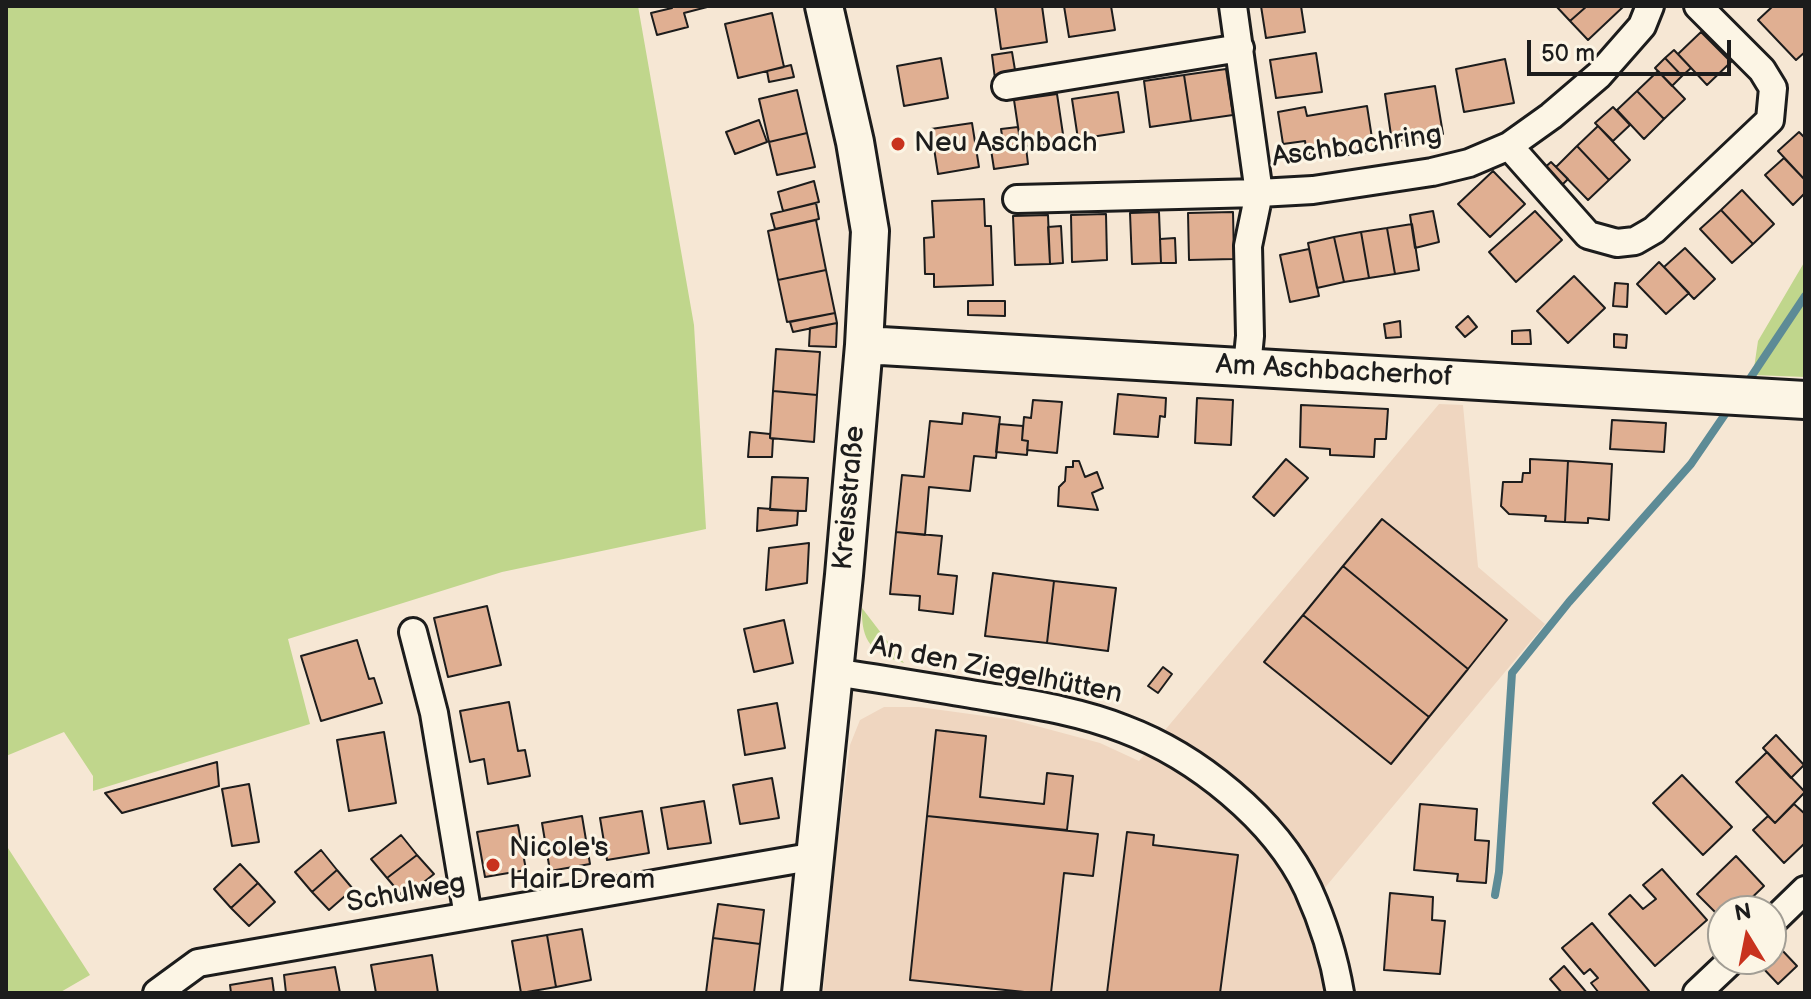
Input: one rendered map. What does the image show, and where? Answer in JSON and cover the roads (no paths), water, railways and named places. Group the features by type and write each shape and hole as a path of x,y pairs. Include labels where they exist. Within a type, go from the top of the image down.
{"street":[{"name":"Kreisstraße","path":"801,993 844,575 864,345 870,231 855,142 824,6"},
{"name":"Aschbachring","path":"1233,6 1259,193 1248,246 1250,336 1247,367"},
{"name":"Aschbachring","path":"1017,199 1313,190 1432,172 1469,163 1509,146 1551,116 1599,75 1642,26 1650,6"},
{"path":"1509,146 1588,235 1617,243 1635,241 1654,230 1770,120 1773,88 1762,70 1698,6"},
{"path":"1006,86 1240,48"},
{"name":"Am Aschbacherhof","path":"864,345 1805,400"},
{"path":"413,632 434,713 468,916"},
{"name":"An den Ziegelhütten","path":"833,672 1076,714 1124,729 1177,755 1212,777 1267,829 1286,852 1307,888 1328,939 1340,993"},
{"name":"Schulweg","path":"157,993 198,963 816,856"},
{"path":"1787,907 1805,890"},
{"path":"1697,993 1716,975"}],"waterway":[{"path":"1745,386 1805,296"},
{"path":"1495,895 1512,673 1569,602 1691,464 1730,407"}],"place":[{"name":"Neu Aschbach","path":"898,144"},
{"name":"Nicole's Hair Dream","path":"493,865"}]}
